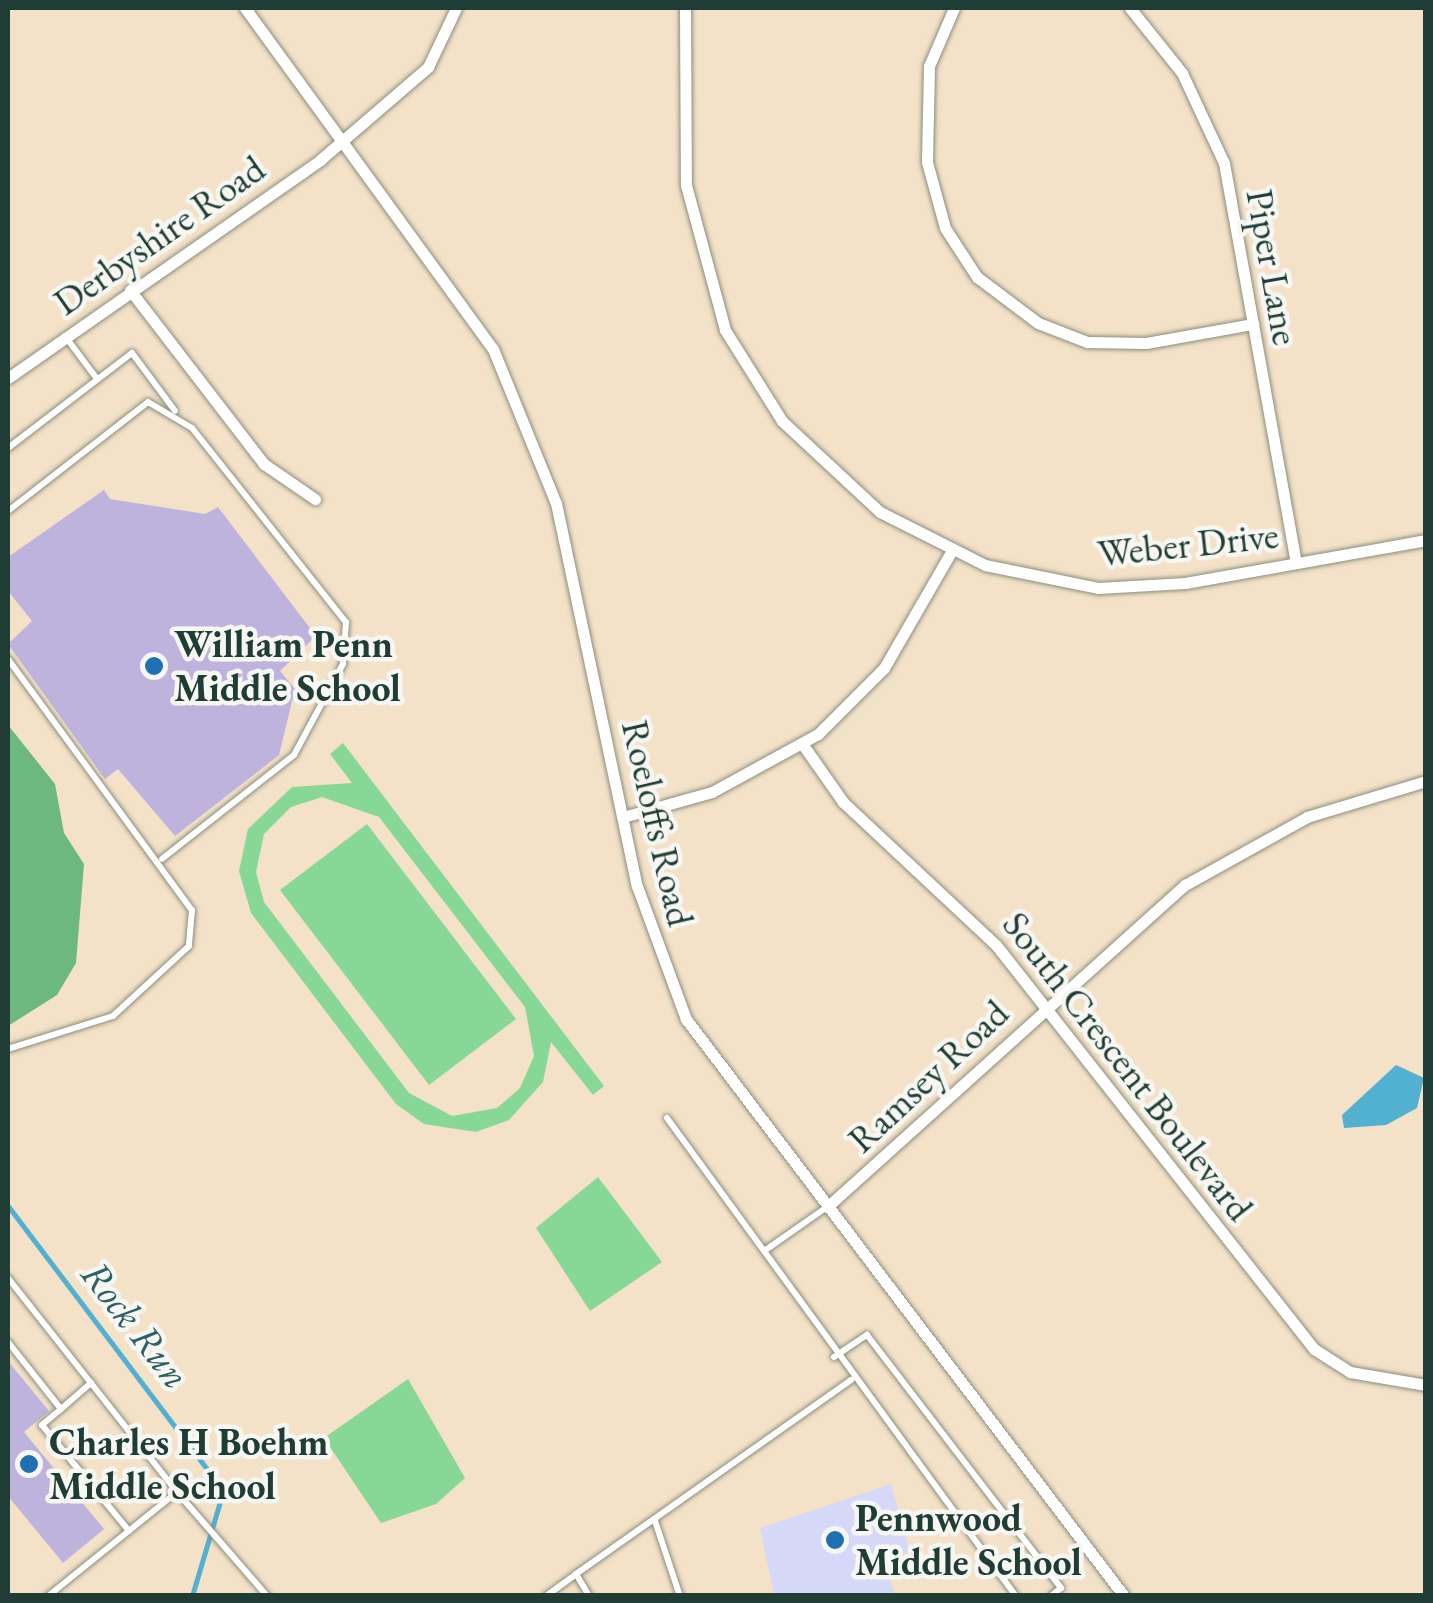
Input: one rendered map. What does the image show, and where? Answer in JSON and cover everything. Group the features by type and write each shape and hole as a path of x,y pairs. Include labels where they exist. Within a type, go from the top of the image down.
{"street":[{"name":"Roeloffs Road","path":"245,8 478,322 539,456 568,546 645,918 686,1018 1124,1596"},
{"path":"340,137 428,67 456,8"},
{"name":"Weber Drive","path":"686,8 686,185 725,330 811,454 880,512 951,552 1098,588 1296,563 1426,540"},
{"path":"954,8 929,66 926,162 945,228 978,276 1027,317 1087,342 1146,343 1253,324"},
{"name":"Piper Lane","path":"1130,8 1182,72 1216,140 1296,563"},
{"name":"Derbyshire Road","path":"8,378 340,137"},
{"path":"130,290 264,464 314,499"},
{"path":"623,817 712,792 804,745 884,668 951,552"},
{"name":"South Crescent Boulevard","path":"804,745 843,802 973,918 1314,1349 1350,1372 1426,1384"},
{"name":"Ramsey Road","path":"827,1206 1046,1008 1219,862 1306,817 1426,780"}],"lane":[{"path":"65,336 98,379"},
{"path":"8,448 132,353 346,622 343,664 294,755 162,859"},
{"path":"8,510 148,402 176,412"},
{"path":"8,659 162,859 192,910 189,946 113,1016 8,1049"},
{"path":"666,1118 767,1249 834,1358 1016,1596"},
{"path":"767,1249 827,1206"},
{"path":"9,1284 177,1492 220,1537 267,1596"},
{"path":"834,1358 867,1334 1061,1588 1051,1596"},
{"path":"8,1342 61,1409"},
{"path":"546,1596 851,1380"},
{"path":"91,1384 42,1425 129,1530"},
{"path":"48,1596 177,1492"},
{"path":"655,1521 680,1596"},
{"path":"576,1574 590,1596"}],"shaded area":[{"name":"Pennwood Middle School","path":"891,1484 910,1551 884,1562 895,1595 774,1595 760,1528"}],"green space":[{"path":"8,725 55,784 64,833 84,864 76,963 57,995 8,1026"},
{"path":"343,743 604,1086 593,1095 551,1042 543,1082 509,1120 476,1132 424,1124 396,1104 251,913 239,871 248,829 292,787 352,783 330,754","holes":["322,797 379,817 525,1007 534,1056 520,1088 497,1108 452,1116 409,1093 264,902 256,872 264,834 291,807"]},
{"path":"367,824 516,1019 429,1085 280,890"},
{"path":"598,1177 662,1262 590,1311 536,1228"},
{"path":"408,1379 465,1478 436,1504 381,1523 324,1438"}],"water":[{"path":"1396,1065 1424,1078 1417,1108 1386,1125 1344,1128 1342,1115"}],"building":[{"name":"William Penn Middle School","path":"104,490 110,499 205,514 218,507 316,636 280,671 295,689 279,755 175,836 118,769 105,779 8,644 32,621 8,591 8,557"},
{"name":"Charles H Boehm Middle School","path":"8,1361 49,1411 24,1432 104,1529 63,1563 8,1496"}],"waterway":[{"name":"Rock Run","path":"8,1206 216,1481 221,1498 192,1596"}],"place":[{"name":"William Penn Middle School","path":"154,666"},
{"name":"Charles H Boehm Middle School","path":"29,1464"},
{"name":"Pennwood Middle School","path":"835,1540"}]}
